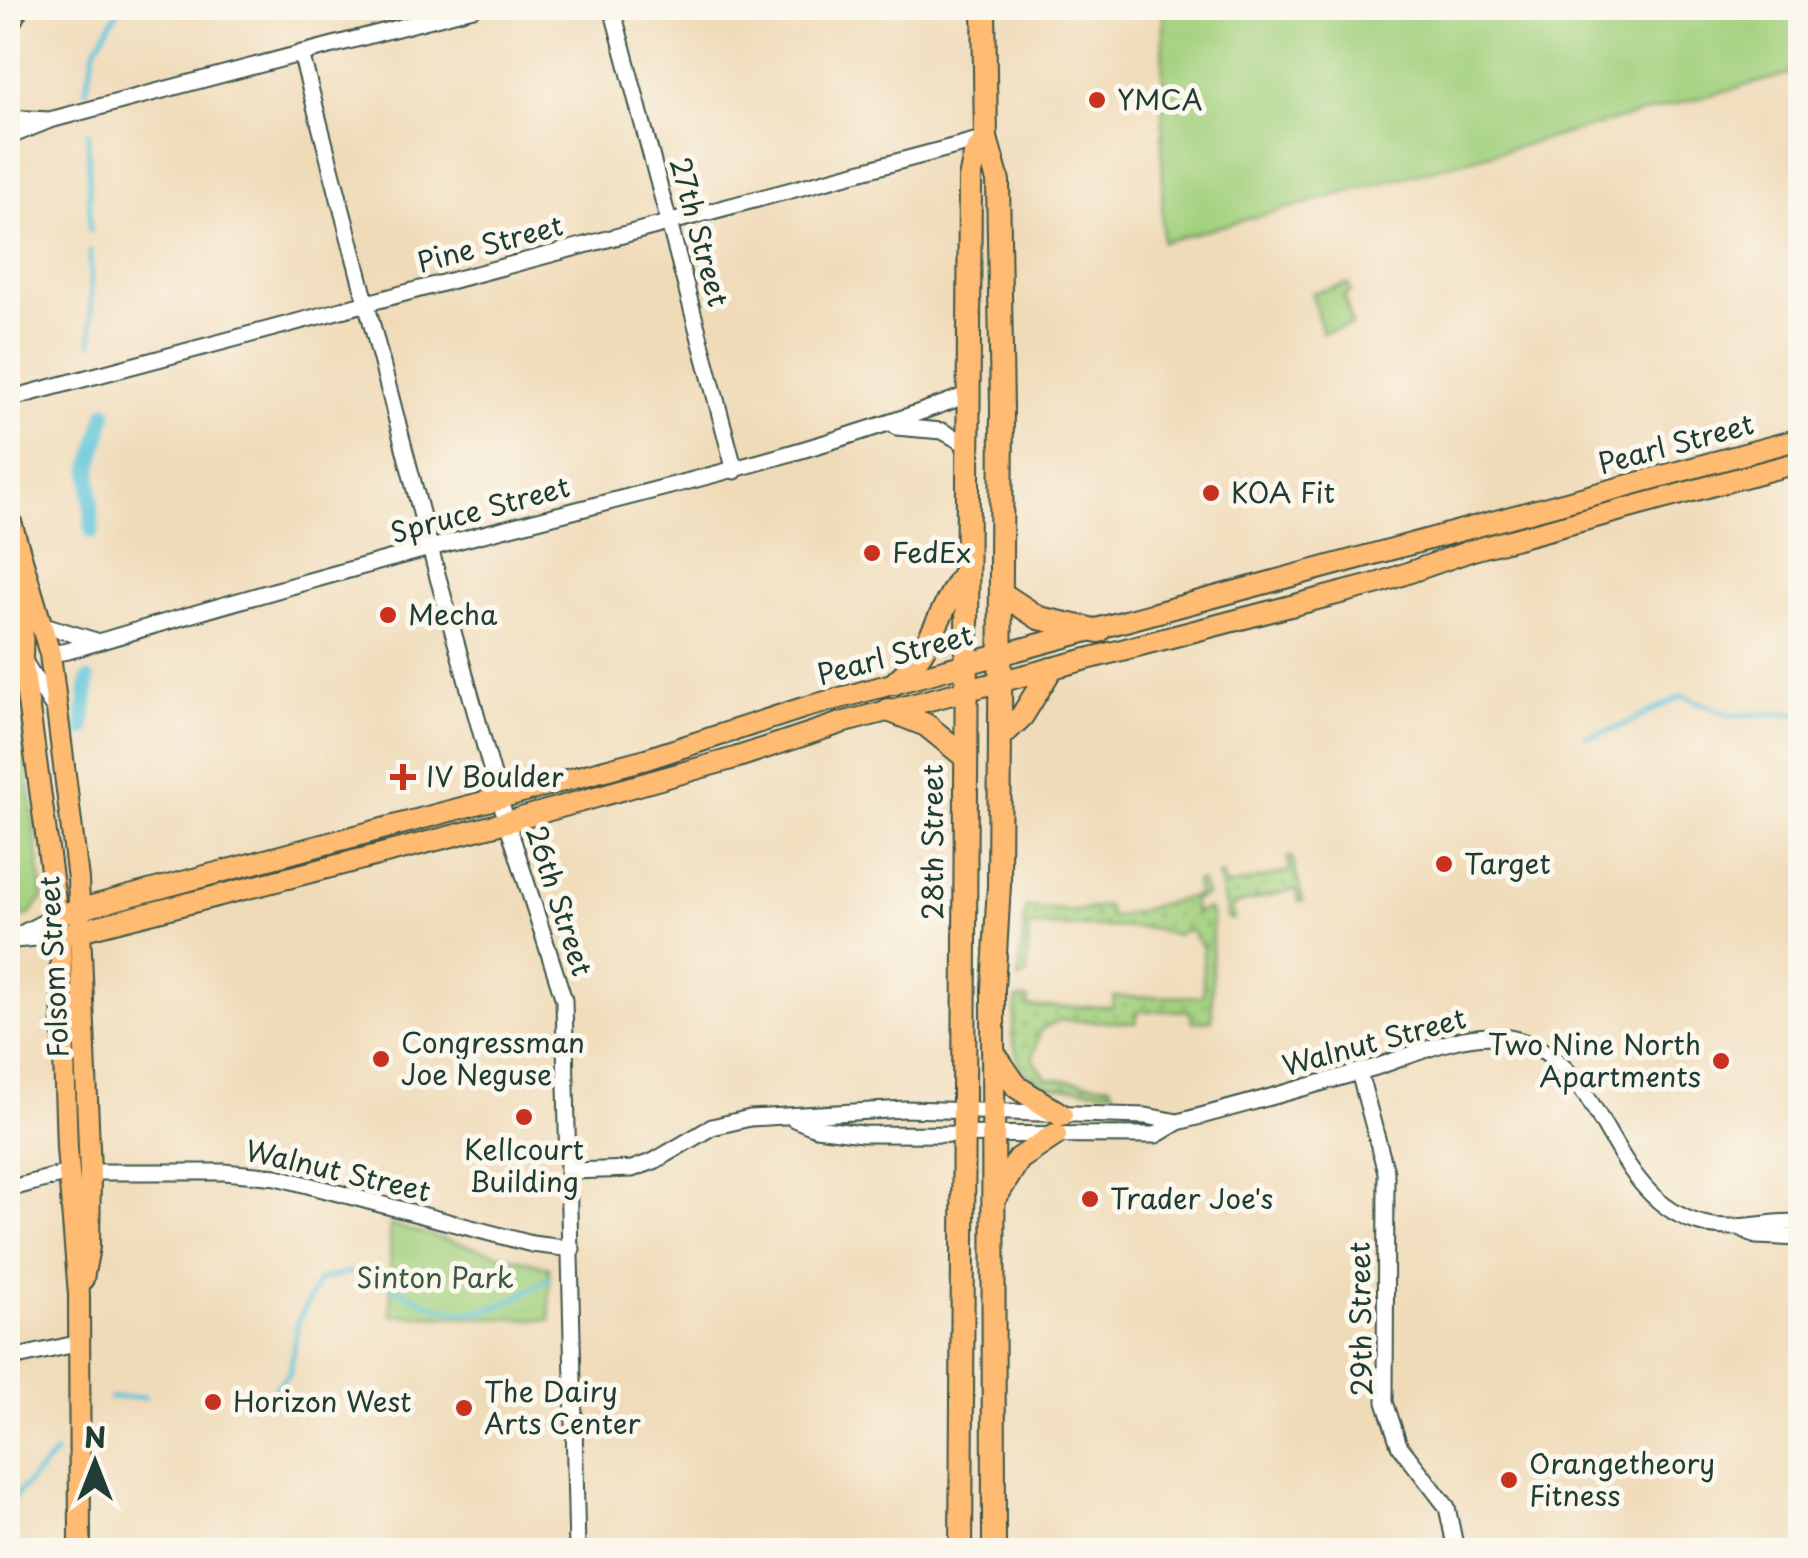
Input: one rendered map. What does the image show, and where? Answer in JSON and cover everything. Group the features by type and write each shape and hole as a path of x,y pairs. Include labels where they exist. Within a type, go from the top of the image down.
{"highway":[{"name":"28th Street","path":"984,8 986,138 998,181 1001,593 994,1052 994,1550"},
{"name":"28th Street","path":"961,1550 964,573 970,178 975,155 986,138"},
{"path":"895,683 932,641 949,595 964,573"},
{"path":"1001,593 1038,618 1099,631"},
{"path":"1000,738 1022,716 1051,668"},
{"path":"888,710 926,725 963,755"},
{"path":"994,1052 1017,1086 1058,1125 1019,1158 994,1202"}],"main road":[{"path":"8,26 18,8"},
{"name":"Pearl Street","path":"59,926 80,908 646,759 895,683 1800,439"},
{"name":"Pearl Street","path":"59,926 82,932 508,822 888,710 1380,583 1473,550 1800,462"},
{"path":"1743,478 1800,474"},
{"name":"Folsom Street","path":"8,512 23,591 15,659 28,698 59,926 68,1173 79,1295 80,1550"},
{"name":"Folsom Street","path":"23,591 36,596 44,626 59,652 56,713 82,932 90,1172 89,1247 79,1295"},
{"path":"608,794 651,770 721,744 728,731"},
{"path":"244,889 244,883 259,868 312,854 334,841"}],"street":[{"path":"8,137 50,120 474,8"},
{"name":"27th Street","path":"612,8 735,470"},
{"name":"26th Street","path":"302,54 499,797 564,1000 572,1172 577,1550"},
{"path":"8,118 50,120"},
{"name":"Pine Street","path":"8,400 986,138"},
{"name":"Spruce Street","path":"59,652 735,470 877,429 967,395"},
{"name":"Spruce Street","path":"877,429 924,427 966,444"},
{"path":"23,591 59,652"},
{"path":"44,626 96,641"},
{"path":"15,659 56,713"},
{"path":"8,683 28,698"},
{"name":"Pearl Street","path":"8,941 59,926"},
{"name":"Walnut Street","path":"794,1119 840,1133 961,1124 1058,1125 1146,1116 1178,1122 1477,1038 1522,1041 1570,1071 1624,1164 1651,1198 1689,1219 1740,1228 1756,1236 1800,1238"},
{"name":"29th Street","path":"1359,1072 1386,1172 1385,1402 1398,1445 1447,1508 1456,1550"},
{"name":"Walnut Street","path":"572,1172 632,1169 732,1121 794,1119 861,1110 961,1124"},
{"name":"Walnut Street","path":"90,1172 224,1172 277,1178 532,1244 572,1249"},
{"path":"8,1189 68,1173"},
{"name":"Walnut Street","path":"1740,1228 1758,1222 1800,1222"},
{"path":"8,1360 80,1342"}],"green space":[{"path":"1163,8 1800,8 1800,71 1162,242"},
{"path":"1348,284 1351,292 1344,296 1352,325 1322,333 1312,293"},
{"path":"8,691 17,698 20,711 43,898 29,915 8,921"},
{"path":"1292,857 1303,901 1299,902 1295,889 1231,906 1234,919 1228,920 1218,875 1222,875 1226,887 1290,871 1287,858"},
{"path":"1201,881 1206,896 1192,900 1195,912 1209,909 1212,918 1212,1020 1192,1022 1189,1011 1137,1011 1136,1023 1060,1020 1040,1030 1033,1058 1046,1078 1110,1085 1114,1091 1048,1086 1021,1069 1012,1036 1017,999 1028,999 1029,1007 1113,1007 1114,997 1203,996 1203,948 1189,929 1176,935 1151,928 1029,926 1027,975 1018,980 1026,907 1077,911 1107,906 1111,918 1198,895 1195,882"},
{"name":"Sinton Park","path":"390,1225 549,1267 550,1320 391,1315"}],"waterway":[{"path":"86,90 95,49 120,8"},
{"path":"88,132 90,231"},
{"path":"90,251 92,343"},
{"path":"92,531 90,470 106,412"},
{"path":"83,729 88,680"},
{"path":"1586,737 1617,728 1683,696 1731,715 1800,713"},
{"path":"8,913 16,910"},
{"path":"276,1387 290,1373 298,1321 320,1279 352,1272"},
{"path":"375,1276 423,1301 462,1312 501,1305 549,1278"},
{"path":"250,1397 261,1393"},
{"path":"110,1398 145,1397"},
{"path":"8,1504 55,1454"}],"place":[{"name":"YMCA","path":"1097,100"},
{"name":"KOA Fit","path":"1211,493"},
{"name":"FedEx","path":"872,553"},
{"name":"Mecha","path":"388,615"},
{"name":"IV Boulder","path":"403,777"},
{"name":"Target","path":"1444,864"},
{"name":"Congressman Joe Neguse","path":"381,1059"},
{"name":"Two Nine North Apartments","path":"1721,1061"},
{"name":"Kellcourt Building","path":"524,1117"},
{"name":"Trader Joe's","path":"1090,1199"},
{"name":"Horizon West","path":"213,1402"},
{"name":"The Dairy Arts Center","path":"464,1408"},
{"name":"Orangetheory Fitness","path":"1509,1480"}]}
